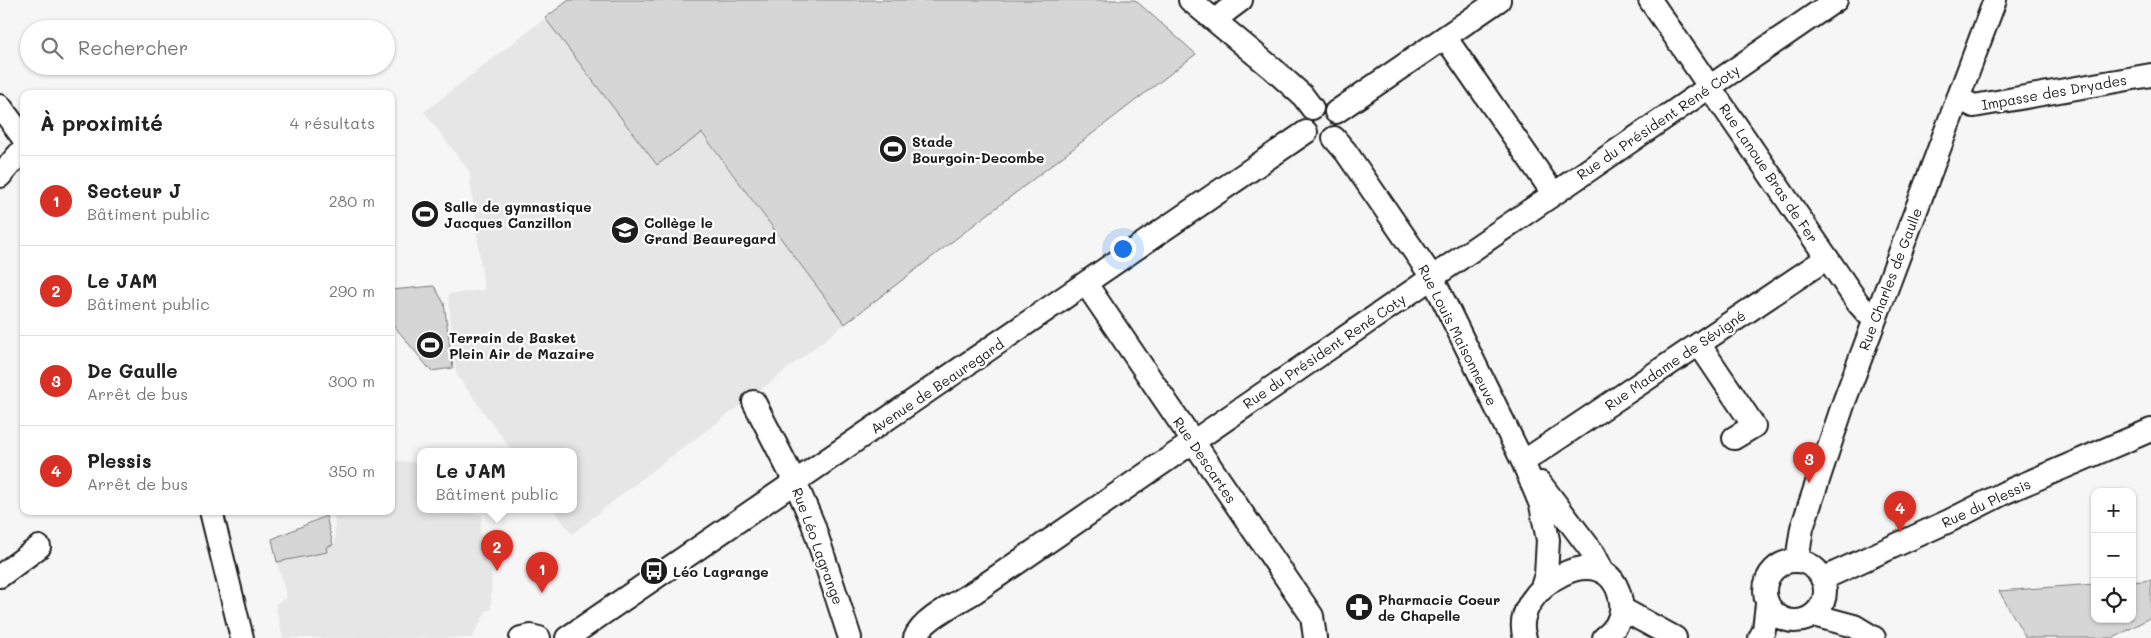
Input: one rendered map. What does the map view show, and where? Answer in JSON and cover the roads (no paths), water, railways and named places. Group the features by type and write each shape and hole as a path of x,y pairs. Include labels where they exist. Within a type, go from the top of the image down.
{"street":[{"path":"1190,0 1273,69 1303,96 1312,108"},
{"path":"1217,21 1225,12 1241,0"},
{"path":"1336,112 1500,0"},
{"name":"Rue Lanoue Bras de Fer","path":"1650,0 1858,303 1875,317"},
{"name":"Rue du Président René Coty","path":"915,638 917,631 925,624 976,591 1836,0"},
{"name":"Rue Charles de Gaulle","path":"1797,562 1802,528 1875,317 1995,0"},
{"path":"1445,37 1553,193"},
{"name":"Impasse des Dryades","path":"1958,98 1974,106 2151,75"},
{"path":"0,106 20,134"},
{"path":"1327,106 1336,112 1339,116 1340,128 1334,138 1319,142 1306,132 1304,127 1306,117 1312,108 1327,106"},
{"name":"Avenue de Beauregard","path":"567,638 1306,132"},
{"name":"Rue Louis Maisonneuve","path":"1334,138 1346,152 1432,278 1523,462 1541,505 1548,540 1546,575 1541,590"},
{"path":"0,176 20,153"},
{"name":"Rue Madame de Sévigné","path":"1523,462 1827,258"},
{"name":"Rue Descartes","path":"1086,284 1312,616 1315,638"},
{"path":"1699,344 1754,426 1734,438"},
{"name":"Rue Léo Lagrange","path":"754,402 795,482 813,524 850,638"},
{"name":"Rue du Plessis","path":"1820,597 1949,521 2006,492 2151,430"},
{"name":"Rue Louis Maisonneuve","path":"1523,462 1594,554 1603,572 1610,578 1618,593 1622,609"},
{"path":"212,515 242,638"},
{"path":"0,576 39,547"},
{"path":"1820,597 1800,621 1779,629 1764,591 1768,577 1783,564 1797,562 1810,565 1820,597 1854,626 1874,638"},
{"path":"1523,638 1523,619 1528,606 1541,590 1562,574 1573,570 1594,568 1603,572"},
{"path":"1760,638 1764,630 1768,604"},
{"path":"1608,635 1620,618 1622,609 1675,638"},
{"path":"1608,635 1634,632 1652,638"},
{"path":"520,638 531,636 540,638"}],"place":[{"name":"Stade Bourgoin-Decombe","path":"893,149"},
{"name":"Salle de gymnastique Jacques Canzillon","path":"425,214"},
{"name":"Collège le Grand Beauregard","path":"625,230"},
{"name":"Terrain de Basket Plein Air de Mazaire","path":"430,345"},
{"name":"De Gaulle","path":"1809,483"},
{"name":"Plessis","path":"1900,532"},
{"name":"Le JAM","path":"497,571"},
{"name":"Léo Lagrange","path":"654,571"},
{"name":"Secteur J","path":"542,593"},
{"name":"Pharmacie Coeur de Chapelle","path":"1359,607"}]}
